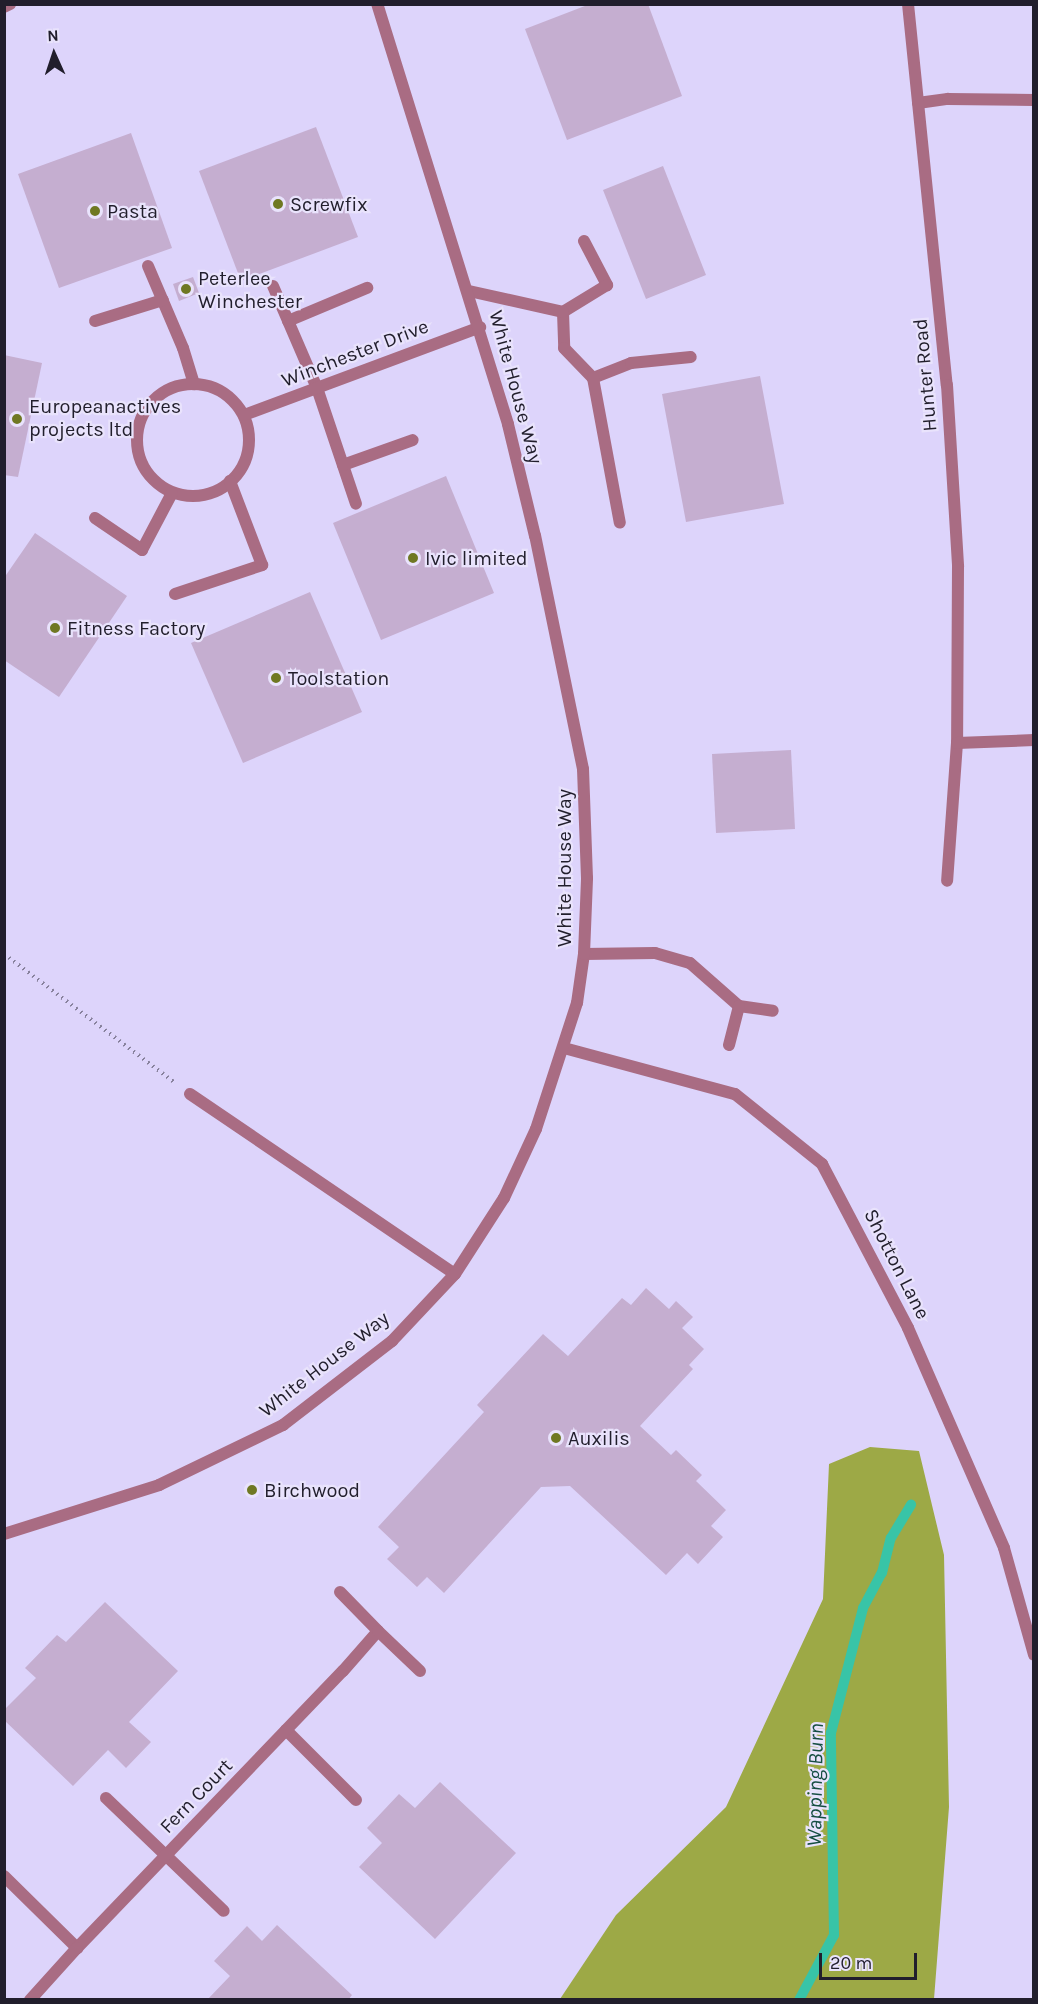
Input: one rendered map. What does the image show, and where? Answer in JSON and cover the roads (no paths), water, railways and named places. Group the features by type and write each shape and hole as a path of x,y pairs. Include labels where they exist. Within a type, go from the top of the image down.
{"street":[{"path":"4,7 10,4"},
{"name":"White House Way","path":"4,1534 159,1485 283,1425 392,1341 455,1274 504,1198 536,1129 577,1003 584,954 587,878 583,769 536,536 480,327 377,4"},
{"name":"Hunter Road","path":"909,4 947,385 958,567 957,743 947,881"},
{"path":"918,103 948,99 1034,100"},
{"path":"469,291 563,312 607,285 584,241"},
{"path":"148,266 194,384"},
{"path":"273,286 317,388 356,504"},
{"path":"288,321 367,288"},
{"path":"95,321 163,300"},
{"path":"563,312 564,348 593,378 620,524"},
{"name":"Winchester Drive","path":"244,415 480,327"},
{"path":"593,378 630,363 691,357"},
{"path":"194,384 216,388 233,399 244,415 250,446 244,464 230,481 208,495 172,493 152,480 141,464 138,427 146,409 166,390 194,384"},
{"path":"343,465 413,440"},
{"path":"174,594 262,565 230,481"},
{"path":"95,518 142,550 172,493"},
{"path":"957,743 1034,740"},
{"path":"584,954 655,952 690,963 740,1006 773,1011"},
{"path":"729,1045 740,1006"},
{"name":"Shotton Lane","path":"564,1048 735,1094 822,1164 909,1328 995,1527 1034,1655"},
{"path":"190,1094 455,1274"},
{"path":"340,1592 420,1671"},
{"name":"Fern Court","path":"30,2000 343,1671 378,1631"},
{"path":"286,1730 356,1800"},
{"path":"106,1798 224,1911"},
{"path":"4,1876 77,1948"}],"waterway":[{"name":"Wapping Burn","path":"799,2000 834,1935 831,1733 863,1608 882,1573 891,1538 911,1505"}],"place":[{"name":"Screwfix","path":"278,204"},
{"name":"Pasta","path":"95,211"},
{"name":"Peterlee Winchester","path":"186,289"},
{"name":"Europeanactives projects ltd","path":"17,419"},
{"name":"Ivic limited","path":"413,558"},
{"name":"Fitness Factory","path":"55,628"},
{"name":"Toolstation","path":"276,678"},
{"name":"Auxilis","path":"556,1438"},
{"name":"Birchwood","path":"252,1490"}]}
